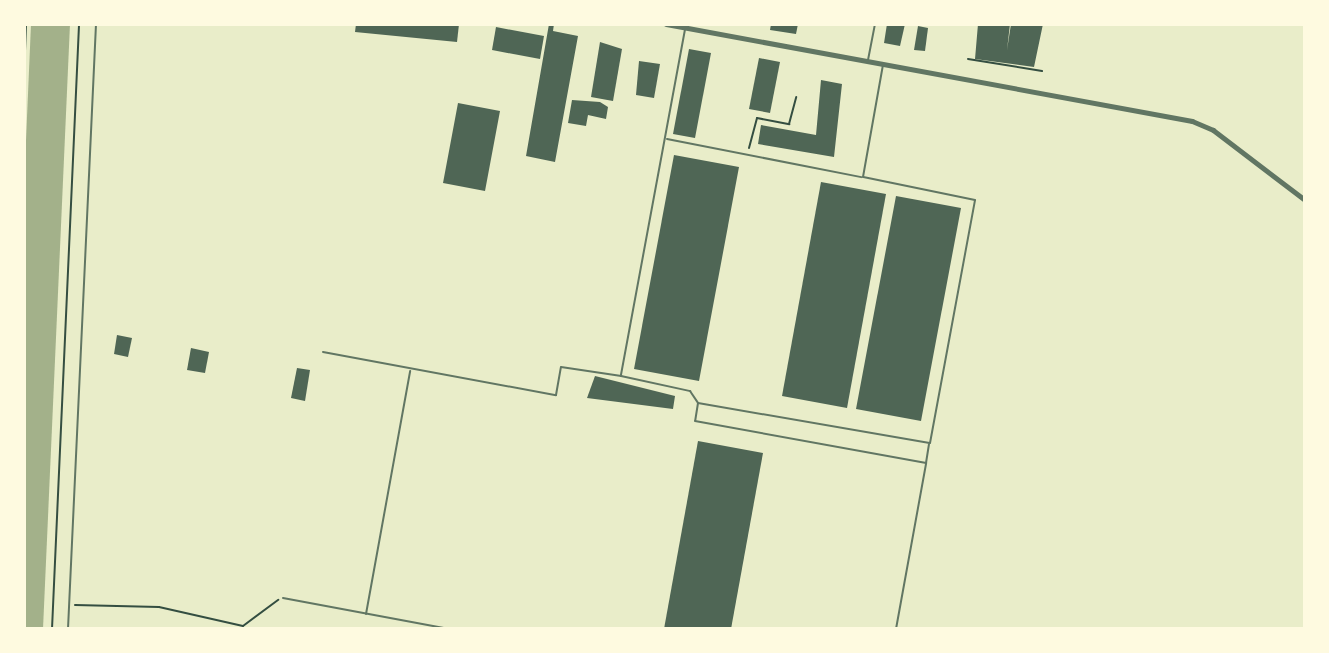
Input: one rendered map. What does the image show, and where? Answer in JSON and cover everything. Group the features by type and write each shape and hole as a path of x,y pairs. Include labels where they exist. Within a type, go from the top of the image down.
{"street":[{"path":"666,24 1204,125 1305,200"}],"lane":[{"path":"68,629 96,24"},
{"path":"868,61 875,24"},
{"path":"621,376 685,26"},
{"path":"863,177 883,64"},
{"path":"666,139 975,200 896,629"},
{"path":"323,352 556,395 561,367 621,376 690,391 698,403 695,421 926,463"},
{"path":"366,614 410,368"},
{"path":"698,403 930,443"},
{"path":"283,598 449,629"}],"path":[{"path":"24,78 26,24"},
{"path":"52,629 79,24"},
{"path":"968,59 1042,71"},
{"path":"747,155 757,118 789,124 796,97"},
{"path":"69,605 148,606 243,626 283,598"}],"shaded area":[{"path":"31,24 70,24 43,629 24,629 24,187"}],"building":[{"path":"356,24 459,24 457,42 355,32"},
{"path":"549,24 554,24 553,31 578,36 555,162 526,156"},
{"path":"771,24 798,24 796,34 770,30"},
{"path":"887,24 905,24 900,46 884,43"},
{"path":"978,24 1010,24 1007,50 1011,24 1043,24 1034,67 975,59"},
{"path":"918,26 928,28 925,51 914,50"},
{"path":"496,27 544,36 540,59 492,50"},
{"path":"600,42 622,49 613,101 591,97"},
{"path":"689,49 711,53 695,138 673,134"},
{"path":"759,58 780,62 770,113 749,109"},
{"path":"639,61 660,64 654,98 636,95"},
{"path":"821,80 842,84 834,157 758,144 761,125 816,135"},
{"path":"572,100 600,102 608,107 606,119 588,115 586,126 568,123"},
{"path":"458,103 500,111 485,191 443,183"},
{"path":"674,155 739,167 699,381 634,369"},
{"path":"821,182 886,194 847,408 782,396"},
{"path":"896,196 961,208 921,421 856,409"},
{"path":"117,335 132,338 128,357 114,354"},
{"path":"191,348 209,352 205,373 187,370"},
{"path":"297,368 310,370 305,401 291,398"},
{"path":"595,376 675,396 673,409 587,398"},
{"path":"698,441 763,453 731,629 664,629"}]}
